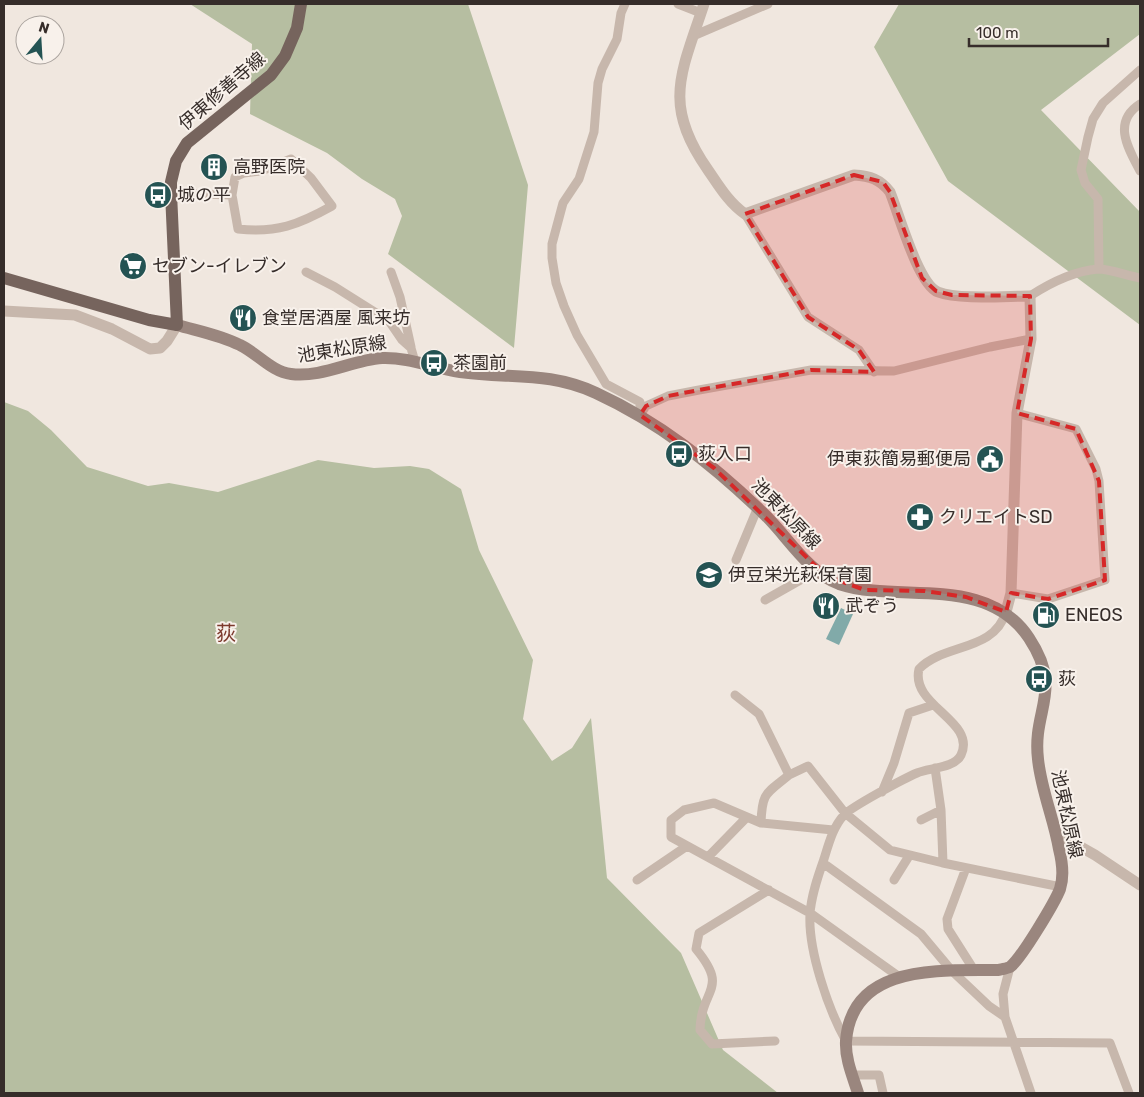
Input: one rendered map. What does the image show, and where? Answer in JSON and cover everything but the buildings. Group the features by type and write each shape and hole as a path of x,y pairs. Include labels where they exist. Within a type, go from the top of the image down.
{"main road":[{"name":"伊東修善寺線","path":"177,325 171,194 171,182 176,161 187,143 271,75 285,56 297,28 301,4"},
{"path":"4,278 149,320 177,325"},
{"name":"池東松原線","path":"177,325 240,345 280,371 291,374 314,374 377,358 402,358 465,373 548,377 571,382 640,415 680,441 758,507 818,570 836,583 865,590 926,591 966,597 1006,612 1029,637 1041,658 1046,676 1045,704 1037,756 1062,860 1061,887 1021,954 1010,967"},
{"path":"858,1093 852,1074 846,1041 858,1006 877,986 898,976 952,971 998,970 1010,967"}],"street":[{"path":"625,4 621,13 617,39 602,69 598,83 594,132 579,179 563,203 552,244 552,258 556,283 577,335 606,384 640,402 640,415"},
{"path":"678,4 703,8 680,80 681,118 687,136 698,156 727,198 745,214 808,316 859,350 874,372"},
{"path":"693,36 768,4"},
{"path":"1099,269 1098,200 1085,183 1081,170 1086,145 1093,119 1103,103 1140,70"},
{"path":"1140,104 1125,121 1123,136 1140,171"},
{"path":"291,159 310,178 332,206 316,215 284,228 264,232 238,229 232,195 234,177 244,172 262,171 291,159"},
{"path":"745,214 854,176 868,176 883,182 890,192 922,278 936,291 952,295 1030,296 1048,284 1069,276 1099,269 1140,278"},
{"path":"171,194 232,195"},
{"path":"306,272 380,314 389,321 402,340 411,348"},
{"path":"391,272 400,297 415,362"},
{"path":"1030,296 1031,339 1017,413 1011,593 1006,612 998,629 979,643 936,655 919,669 918,683 933,705 954,724 963,743 962,753 957,761 917,773 845,814 833,830 823,863 810,913 810,930 823,982 846,1041 1110,1042 1129,1093"},
{"path":"4,311 76,315 112,329 150,350 160,348 177,325"},
{"path":"640,415 646,406 668,396 811,370 894,371 990,347 1031,339"},
{"path":"1011,593 1048,599 1105,580 1099,481 1096,469 1076,429 1017,413"},
{"path":"736,560 758,507"},
{"path":"765,600 818,570"},
{"path":"735,695 759,714 789,775"},
{"path":"882,792 894,764 909,713 933,705"},
{"path":"761,823 762,801 765,794 789,775 808,766 845,814 890,850 909,856 1061,887"},
{"path":"935,768 941,810 943,863"},
{"path":"833,830 761,823 714,803 684,810 671,820 671,837 810,913 898,976"},
{"path":"922,820 941,810"},
{"path":"708,857 747,817"},
{"path":"1056,833 1095,855 1140,885"},
{"path":"637,880 687,846"},
{"path":"894,880 909,856"},
{"path":"823,863 921,934 952,971 989,1006 1005,1017"},
{"path":"966,868 947,919 948,929 974,970"},
{"path":"769,890 699,933 696,949 710,966 714,981 710,996 701,1012 700,1030 712,1044 775,1041"},
{"path":"1010,967 1003,994 1005,1017 1016,1042 1031,1093"},
{"path":"852,1074 879,1076 883,1093"}],"highlighted area":[{"path":"854,175 883,182 890,192 922,278 936,291 952,295 1030,296 1031,339 1017,413 1076,429 1099,481 1105,580 1048,599 1011,593 1006,612 966,597 925,591 865,590 826,576 714,468 640,415 646,406 668,396 699,390 811,370 874,372 859,350 808,317 745,214"}],"green space":[{"path":"190,4 468,4 528,185 514,348 388,254 402,216 395,199 362,179 327,153 250,114 252,44"},
{"path":"899,4 1140,4 1140,34 1041,110 1140,212 1140,325 948,181 874,47"},
{"path":"4,402 28,411 51,430 87,467 148,486 169,483 218,492 318,460 374,468 410,466 429,469 461,489 479,550 533,660 523,719 552,761 572,748 591,718 607,878 681,953 723,1050 778,1093 4,1093"}],"water":[{"path":"841,608 853,614 839,645 826,639"}],"place":[{"name":"高野医院","path":"214,167"},
{"name":"城の平","path":"158,195"},
{"name":"セブン-イレブン","path":"133,266"},
{"name":"食堂居酒屋 風来坊","path":"243,318"},
{"name":"茶園前","path":"434,363"},
{"name":"荻入口","path":"679,454"},
{"name":"伊東荻簡易郵便局","path":"990,459"},
{"name":"クリエイトSD","path":"920,517"},
{"name":"伊豆栄光萩保育園","path":"709,575"},
{"name":"武ぞう","path":"826,606"},
{"name":"ENEOS","path":"1046,615"},
{"name":"荻","path":"1039,679"}],"district":[{"name":"荻","path":"226,633"}]}
